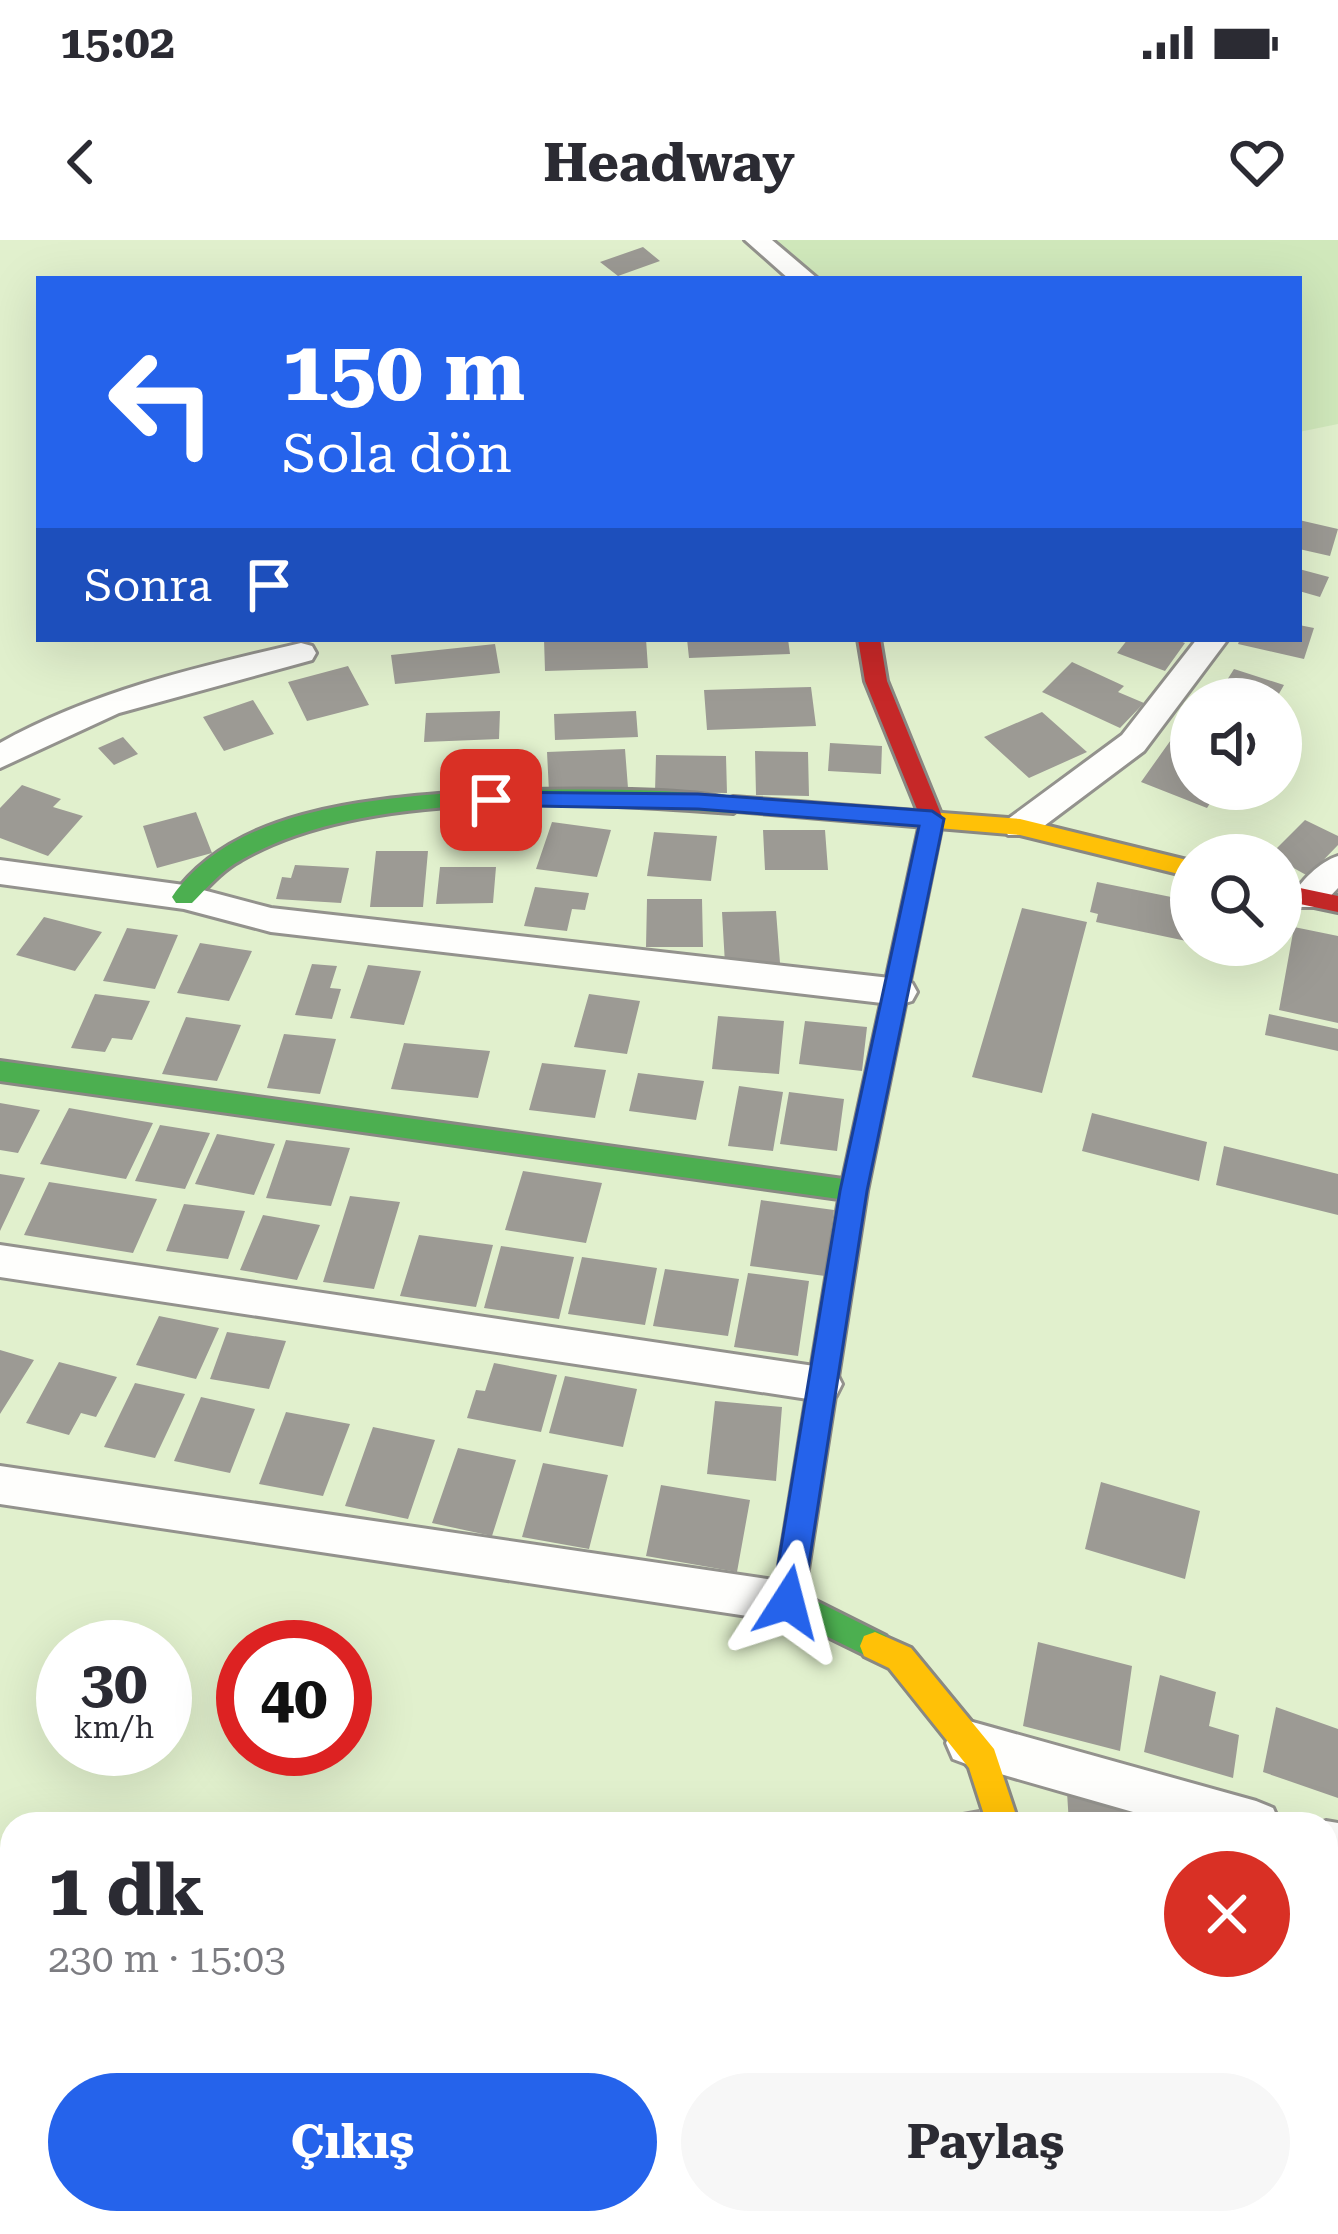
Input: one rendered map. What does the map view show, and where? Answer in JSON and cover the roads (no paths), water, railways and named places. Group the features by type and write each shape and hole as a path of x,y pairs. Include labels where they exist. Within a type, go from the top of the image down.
{"street":[{"path":"758,240 801,276"},
{"path":"788,1602 854,1191 932,819 876,681 870,642"},
{"path":"1020,827 1133,743 1211,642"},
{"path":"0,757 25,741 160,686 301,653"},
{"path":"184,897 232,854 320,819 449,799 698,802 932,819 1020,827 1170,864"},
{"path":"1309,898 1338,868"},
{"path":"0,872 184,897 271,920 898,992"},
{"path":"0,1071 854,1191"},
{"path":"0,1261 821,1384"},
{"path":"0,1485 788,1602 900,1658 983,1760 1000,1812"},
{"path":"969,1743 1213,1812"}]}
